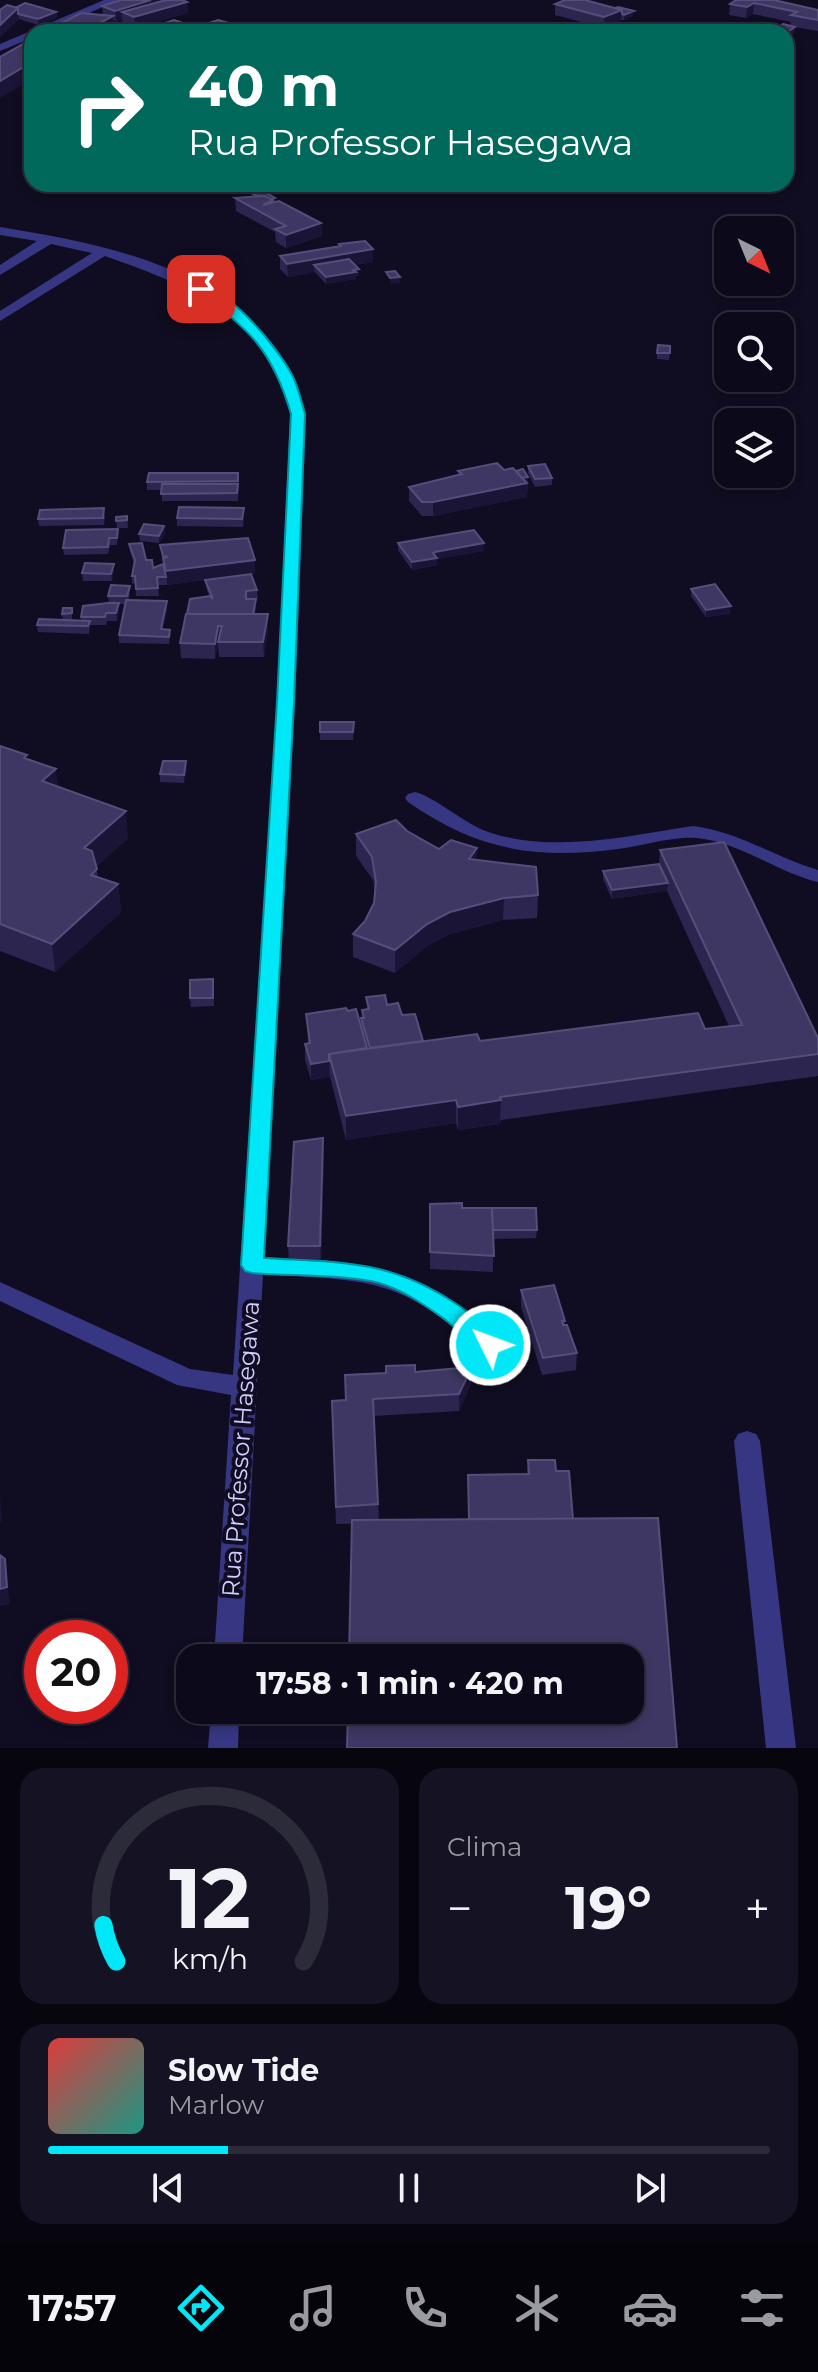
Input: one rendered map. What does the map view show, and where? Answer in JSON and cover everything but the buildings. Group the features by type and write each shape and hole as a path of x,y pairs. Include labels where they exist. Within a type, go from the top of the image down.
{"street":[{"path":"57,24 113,0"},
{"path":"0,48 24,38"},
{"name":"Rua Professor Hasegawa","path":"0,231 51,238 104,251 201,289 237,313 255,332 286,375 298,414 286,702 229,1644"},
{"path":"0,271 51,238"},
{"path":"0,317 104,251"},
{"path":"415,798 434,814 457,826 488,840 519,847 573,850 693,832 711,833 818,876"},
{"path":"252,1265 371,1273 399,1281 434,1300 469,1325 490,1345"},
{"path":"0,1291 186,1378 245,1387"},
{"path":"747,1441 781,1748"},
{"path":"223,1748 224,1724"}],"route":[{"path":"201,289 237,313 269,349 286,375 298,414 286,702 252,1265 371,1273 399,1281 434,1300 469,1325 490,1345"}]}
